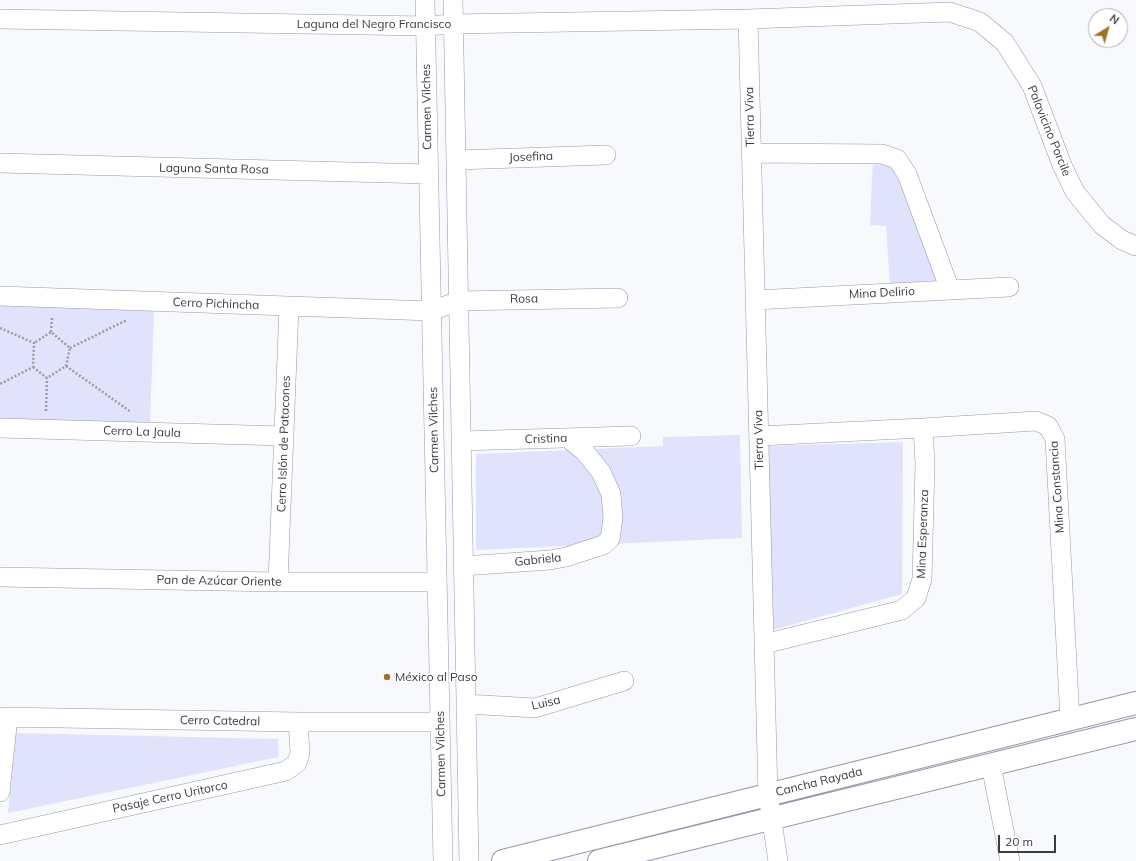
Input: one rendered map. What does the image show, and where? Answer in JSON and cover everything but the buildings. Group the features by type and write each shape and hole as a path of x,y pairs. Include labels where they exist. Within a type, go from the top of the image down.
{"street":[{"name":"Carmen Vilches","path":"425,0 444,861"},
{"path":"453,0 469,861"},
{"name":"Palavicino Porcile","path":"748,19 950,12 980,22 1005,43 1032,86 1062,165 1075,192 1102,225 1122,240 1136,246"},
{"name":"Laguna del Negro Francisco","path":"0,20 426,26 453,24 748,19"},
{"name":"Tierra Viva","path":"748,19 768,795 778,861"},
{"path":"751,153 882,154 898,158 907,174 950,290"},
{"name":"Josefina","path":"456,160 606,155"},
{"name":"Laguna Santa Rosa","path":"0,163 429,174"},
{"name":"Mina Delirio","path":"755,300 1009,287"},
{"name":"Cerro Pichincha","path":"0,296 432,311"},
{"name":"Rosa","path":"432,311 458,301 618,298"},
{"name":"Cerro Islón de Patacones","path":"278,582 289,307"},
{"name":"Mina Constancia","path":"759,436 1036,421 1048,426 1055,439 1070,720"},
{"name":"Cerro La Jaula","path":"0,428 284,436"},
{"name":"Mina Esperanza","path":"764,644 902,610 916,598 922,579 925,463 922,428"},
{"name":"Cristina","path":"461,441 631,436"},
{"name":"Gabriela","path":"463,566 550,560 566,557 603,545 610,539 613,518 611,494 602,472 585,452 569,439"},
{"name":"Pan de Azúcar Oriente","path":"0,577 278,582 437,582"},
{"name":"Luisa","path":"466,704 535,708 624,681"},
{"name":"Cancha Rayada","path":"503,861 1136,703"},
{"path":"0,792 4,717"},
{"name":"Cerro Catedral","path":"4,717 298,722 440,722"},
{"name":"Pasaje Cerro Uritorco","path":"0,835 286,771 297,763 300,753 298,722"},
{"name":"Cancha Rayada","path":"599,861 632,857 771,819 1136,731"},
{"path":"992,765 1010,861"}],"path":[{"path":"70,348 130,319"},
{"path":"0,328 34,344"},
{"path":"34,344 51,332 70,348"},
{"path":"33,367 34,344"},
{"path":"48,378 66,366 70,348"},
{"path":"66,366 158,432"},
{"path":"33,367 48,378"},
{"path":"0,384 33,367"},
{"path":"46,429 48,378"}],"shaded area":[{"path":"873,158 895,163 945,290 890,287 886,226 870,225"},
{"path":"0,305 154,311 150,423 0,419"},
{"path":"740,435 742,538 476,550 476,454 663,446 663,437"},
{"path":"903,442 902,594 769,631 766,446"},
{"path":"15,733 278,739 279,757 8,813"}],"place":[{"name":"México al Paso","path":"387,677"}]}
